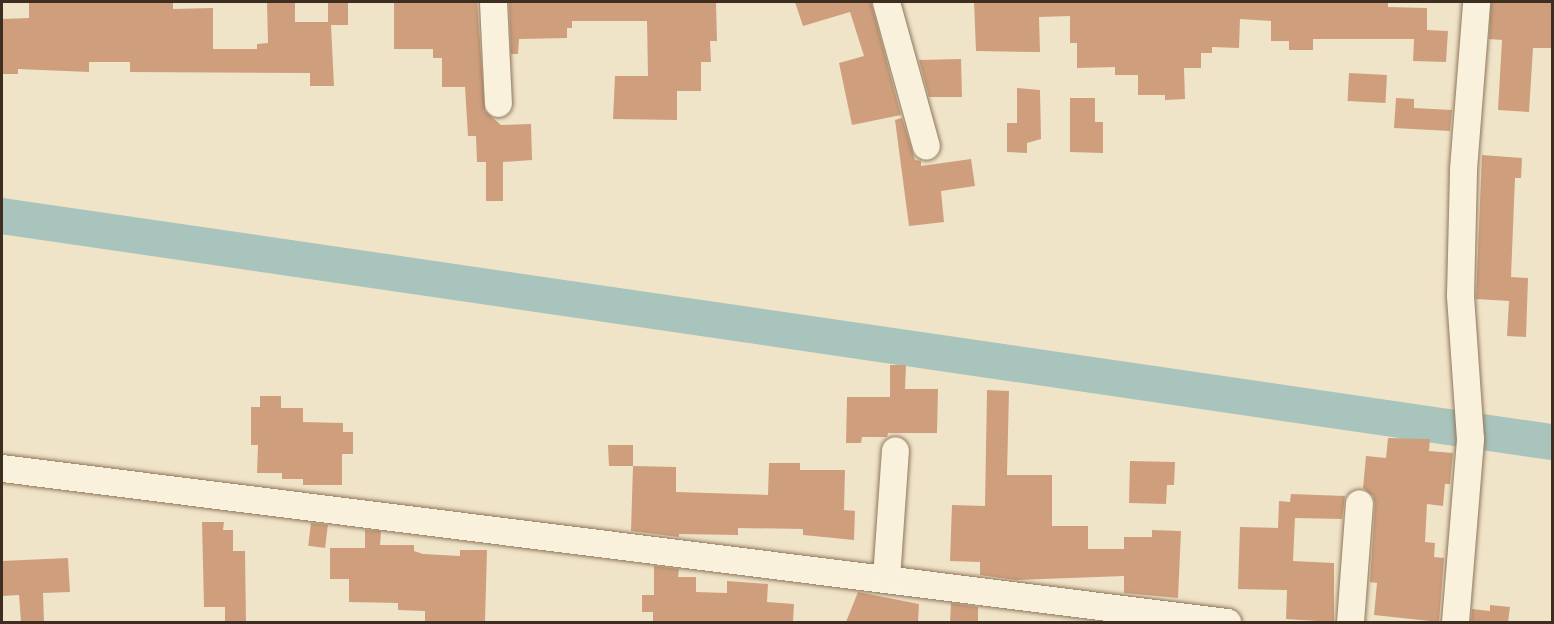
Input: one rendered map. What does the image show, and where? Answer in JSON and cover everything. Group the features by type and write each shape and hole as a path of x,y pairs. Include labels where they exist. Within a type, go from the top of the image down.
{"street":[{"path":"494,2 498,103"},
{"path":"886,2 926,146"},
{"path":"1455,622 1470,439 1465,401 1460,295 1462,169 1476,2"},
{"path":"886,578 896,450"},
{"path":"2,468 1227,622"},
{"path":"1350,622 1359,503"}],"building":[{"path":"29,2 173,2 173,9 213,8 213,49 257,49 257,44 268,43 267,2 295,2 295,22 328,22 328,2 348,2 348,25 331,25 334,86 310,86 310,73 130,72 130,62 89,62 89,72 18,69 18,74 2,74 2,19 29,18"},
{"path":"394,2 477,2 485,111 501,125 531,124 532,160 503,162 503,201 486,201 486,162 477,162 476,136 468,136 465,87 442,87 442,58 433,58 433,49 394,49"},
{"path":"509,2 716,2 717,41 710,41 711,62 701,62 701,91 677,91 677,120 613,119 615,76 648,76 647,21 572,21 572,28 567,28 567,38 519,39 518,54 511,54"},
{"path":"795,2 871,2 901,115 852,125 839,63 864,56 850,12 803,26"},
{"path":"974,2 1388,2 1388,7 1427,8 1427,30 1448,31 1446,62 1413,61 1414,39 1313,39 1313,50 1289,50 1289,41 1271,41 1271,21 1240,19 1239,48 1212,47 1212,53 1201,53 1201,68 1184,68 1185,99 1165,100 1165,95 1138,95 1138,75 1115,75 1115,67 1077,68 1077,43 1070,43 1070,16 1039,17 1040,52 976,51"},
{"path":"1491,2 1551,2 1552,48 1533,48 1529,112 1498,110 1502,40 1489,39"},
{"path":"961,59 962,97 929,97 919,60"},
{"path":"1349,73 1387,75 1385,103 1348,101"},
{"path":"1017,88 1040,90 1041,139 1027,143 1027,153 1007,152 1007,123 1017,123"},
{"path":"1070,98 1095,98 1095,122 1103,122 1103,153 1070,152"},
{"path":"1396,98 1414,99 1414,108 1452,110 1450,131 1394,128"},
{"path":"902,118 915,160 921,161 921,166 971,159 975,186 941,191 944,222 909,226 895,120"},
{"path":"1482,155 1522,158 1521,178 1515,178 1511,277 1528,278 1526,337 1507,336 1509,301 1476,299"},
{"path":"890,365 906,365 905,389 938,389 937,433 888,433 887,437 862,437 861,443 846,443 847,397 890,397"},
{"path":"987,390 1009,391 1007,475 1052,475 1052,526 1088,526 1088,549 1124,549 1124,537 1152,537 1152,530 1181,531 1178,598 1124,593 1124,576 1016,580 980,575 980,562 950,561 952,505 985,506"},
{"path":"260,396 281,396 281,408 303,408 303,422 343,423 343,432 353,432 353,454 342,454 342,485 303,485 303,479 282,479 282,473 257,473 258,445 251,445 251,407 260,407"},
{"path":"1388,438 1430,439 1429,451 1453,453 1450,484 1445,484 1443,506 1427,504 1425,542 1435,543 1434,557 1444,558 1439,622 1374,615 1377,583 1370,582 1375,504 1373,496 1363,488 1366,456 1386,458"},
{"path":"608,445 633,445 633,466 609,466"},
{"path":"1130,461 1175,462 1174,485 1167,485 1166,504 1129,503"},
{"path":"769,463 800,463 800,470 845,470 844,510 855,511 854,540 803,535 803,529 738,528 738,535 679,534 679,537 631,531 633,466 676,467 676,492 768,495"},
{"path":"1291,494 1345,496 1342,519 1295,518 1293,561 1334,563 1334,622 1286,619 1287,590 1238,589 1240,527 1278,528 1279,501 1290,502"},
{"path":"202,522 224,522 223,530 233,530 233,551 245,551 246,622 225,622 225,607 204,607"},
{"path":"311,523 328,525 325,548 308,546"},
{"path":"365,530 381,531 380,545 414,545 414,551 423,554 460,556 460,550 487,550 485,622 425,622 425,611 398,610 398,603 349,602 349,579 330,579 330,548 365,548"},
{"path":"68,558 70,592 43,593 44,622 21,622 19,595 2,596 2,561"},
{"path":"654,566 679,569 678,577 696,577 696,592 727,593 727,581 768,584 767,602 794,604 793,622 653,622 653,612 642,612 642,595 654,595"},
{"path":"858,592 919,604 918,622 846,622"},
{"path":"951,603 978,607 978,622 950,622"},
{"path":"1490,605 1510,607 1508,622 1471,622 1472,609 1490,611"}],"waterway":[{"path":"2,216 1552,442"}]}
